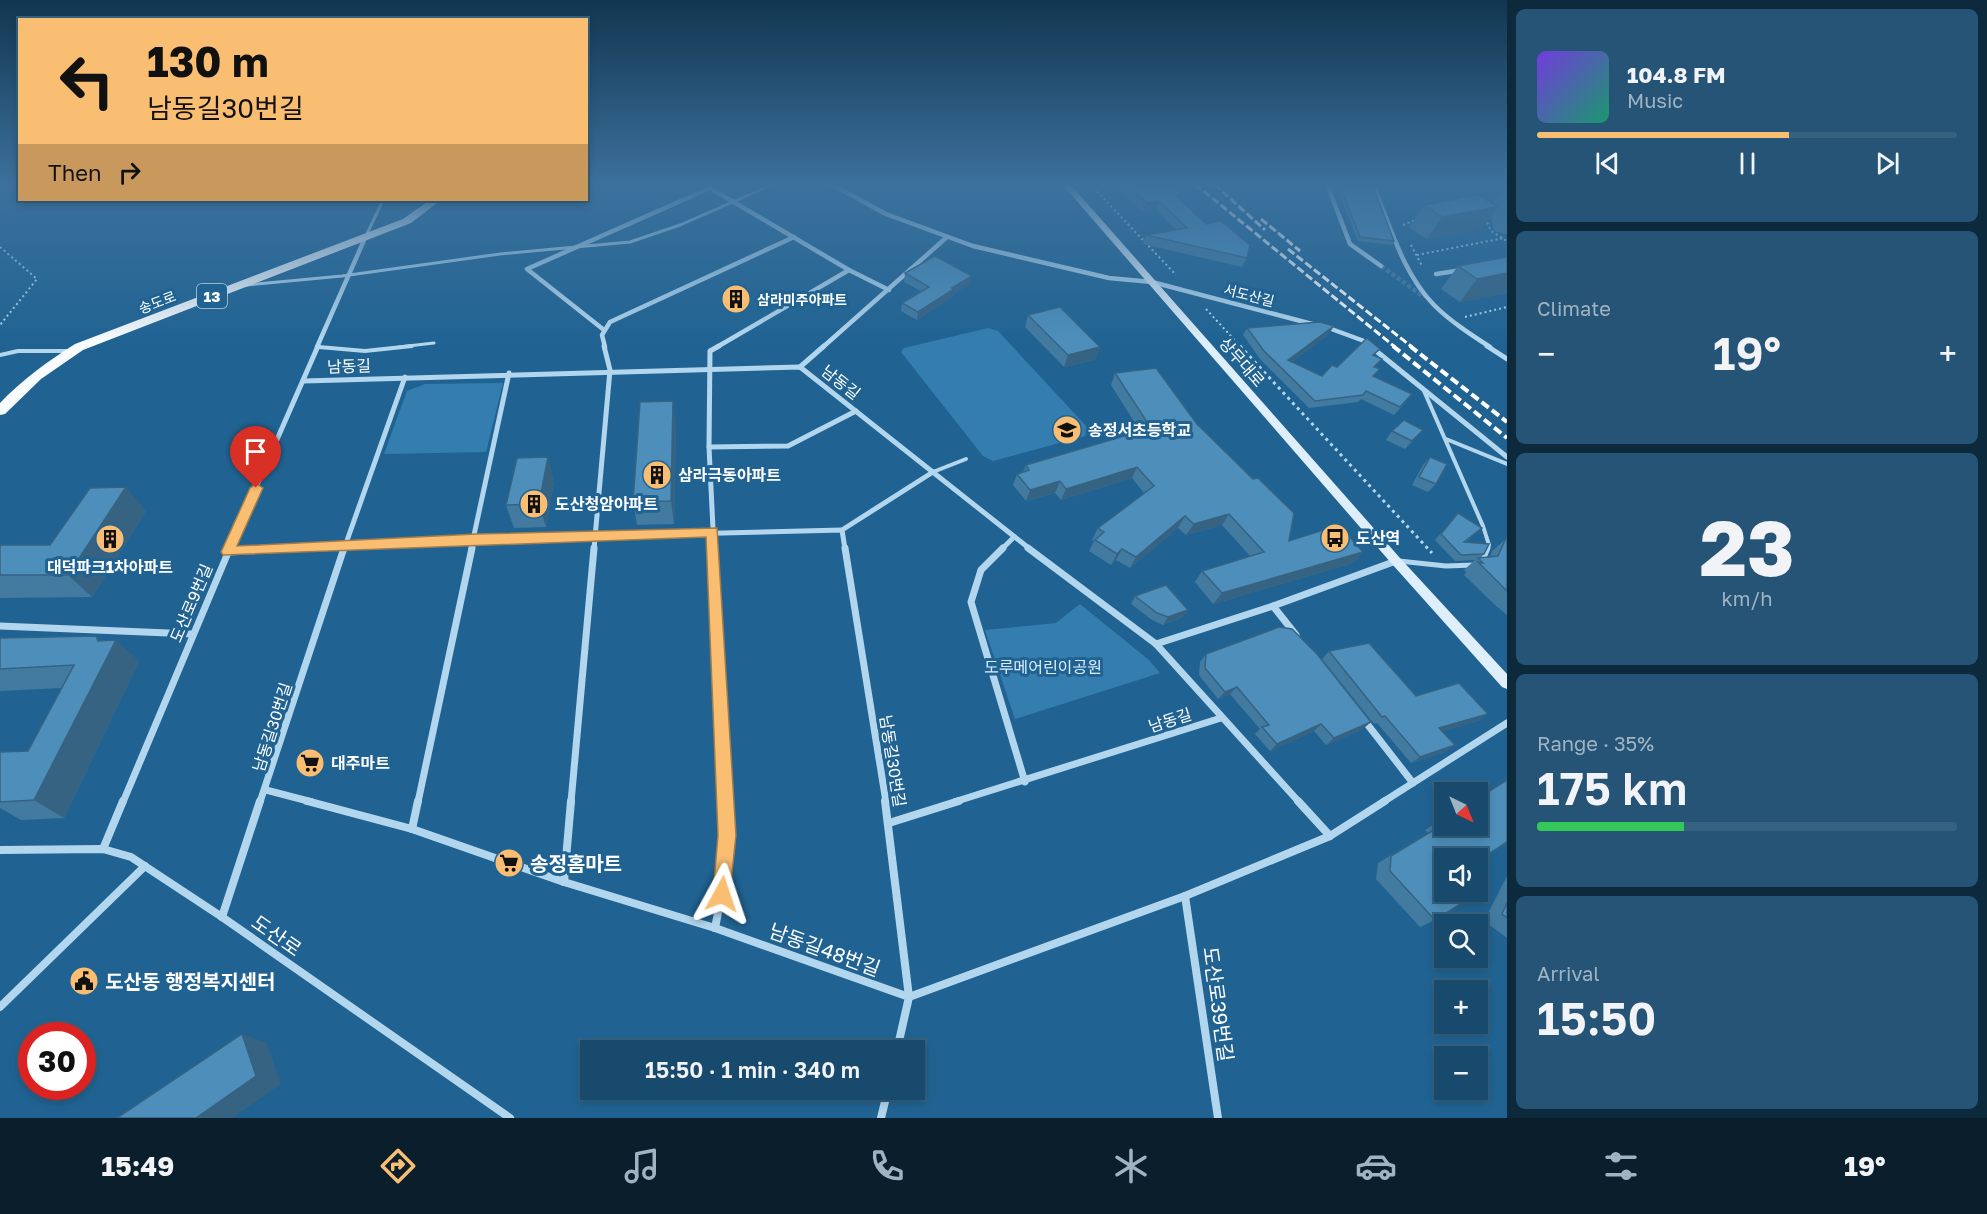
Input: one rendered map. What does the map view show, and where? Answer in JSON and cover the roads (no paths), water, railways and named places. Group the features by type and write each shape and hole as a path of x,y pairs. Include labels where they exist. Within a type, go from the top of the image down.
{"main road":[{"name":"송도로","path":"0,411 25,383 48,365 73,351 370,236"},
{"name":"상무대로","path":"1111,236 1396,561 1507,683"}],"street":[{"path":"599,236 527,269 604,330"},
{"path":"1347,236 1350,244 1381,266"},
{"path":"1395,236 1412,274 1433,304"},
{"path":"564,882 597,536 610,370 603,346 604,330 610,322 794,237 849,270 889,290"},
{"path":"800,367 947,237"},
{"name":"서도산길","path":"947,237 1109,278 1152,282 1354,336 1383,354 1507,457"},
{"name":"도산로9번길","path":"103,849 192,634 319,348 365,238"},
{"path":"1436,274 1472,269"},
{"path":"715,928 722,894 727,835 710,447 710,351 849,270"},
{"path":"1424,297 1507,359"},
{"name":"남동길","path":"304,381 610,370 800,367 1014,537 1156,644 1330,836"},
{"path":"412,829 476,539 509,374"},
{"name":"남동길30번길","path":"222,917 266,790 345,545 405,377"},
{"path":"710,447 788,446 856,411"},
{"path":"228,552 476,539 842,530 933,472"},
{"name":"남동길30번길","path":"842,530 889,823 909,996 899,1040"},
{"path":"1014,537 981,570 971,602 1024,782"},
{"path":"1156,644 1273,606 1396,561"},
{"path":"1273,606 1303,643"},
{"path":"0,626 192,634"},
{"name":"남동길","path":"889,823 1221,718"},
{"path":"1362,718 1413,783"},
{"path":"909,996 1185,896 1330,836 1507,723"},
{"name":"남동길48번길","path":"266,790 412,829 564,882 715,928 909,996"},
{"name":"도산로","path":"0,850 103,849 131,857 222,917 510,1118"},
{"path":"0,1007 145,866"},
{"name":"도산로39번길","path":"1185,896 1218,1118"},
{"path":"881,1118 885,1100"}],"lane":[{"path":"242,285 302,282 350,273 611,244 651,236"},
{"path":"319,348 365,351 434,342"},
{"path":"0,355 18,351 73,351"},
{"path":"1396,561 1446,566 1481,565 1489,545 1424,389"},
{"path":"1445,438 1507,464"},
{"path":"933,472 966,459"}],"tunnel":[{"path":"1381,266 1424,297"}],"railway":[{"path":"1259,236 1395,347"},
{"path":"1282,236 1300,251"},
{"path":"1288,249 1412,347"},
{"path":"1393,346 1507,438"},
{"path":"1410,346 1507,422"}],"place":[{"name":"삼라미주아파트","path":"736,299"},
{"name":"송정서초등학교","path":"1067,430"},
{"name":"삼라극동아파트","path":"657,475"},
{"name":"도산청암아파트","path":"534,504"},
{"name":"도산역","path":"1335,538"},
{"name":"대덕파크1차아파트","path":"110,539"},
{"name":"대주마트","path":"310,763"},
{"name":"송정홈마트","path":"509,863"},
{"name":"도산동 행정복지센터","path":"84,981"}],"park label":[{"name":"도루메어린이공원","path":"1043,667"}]}
